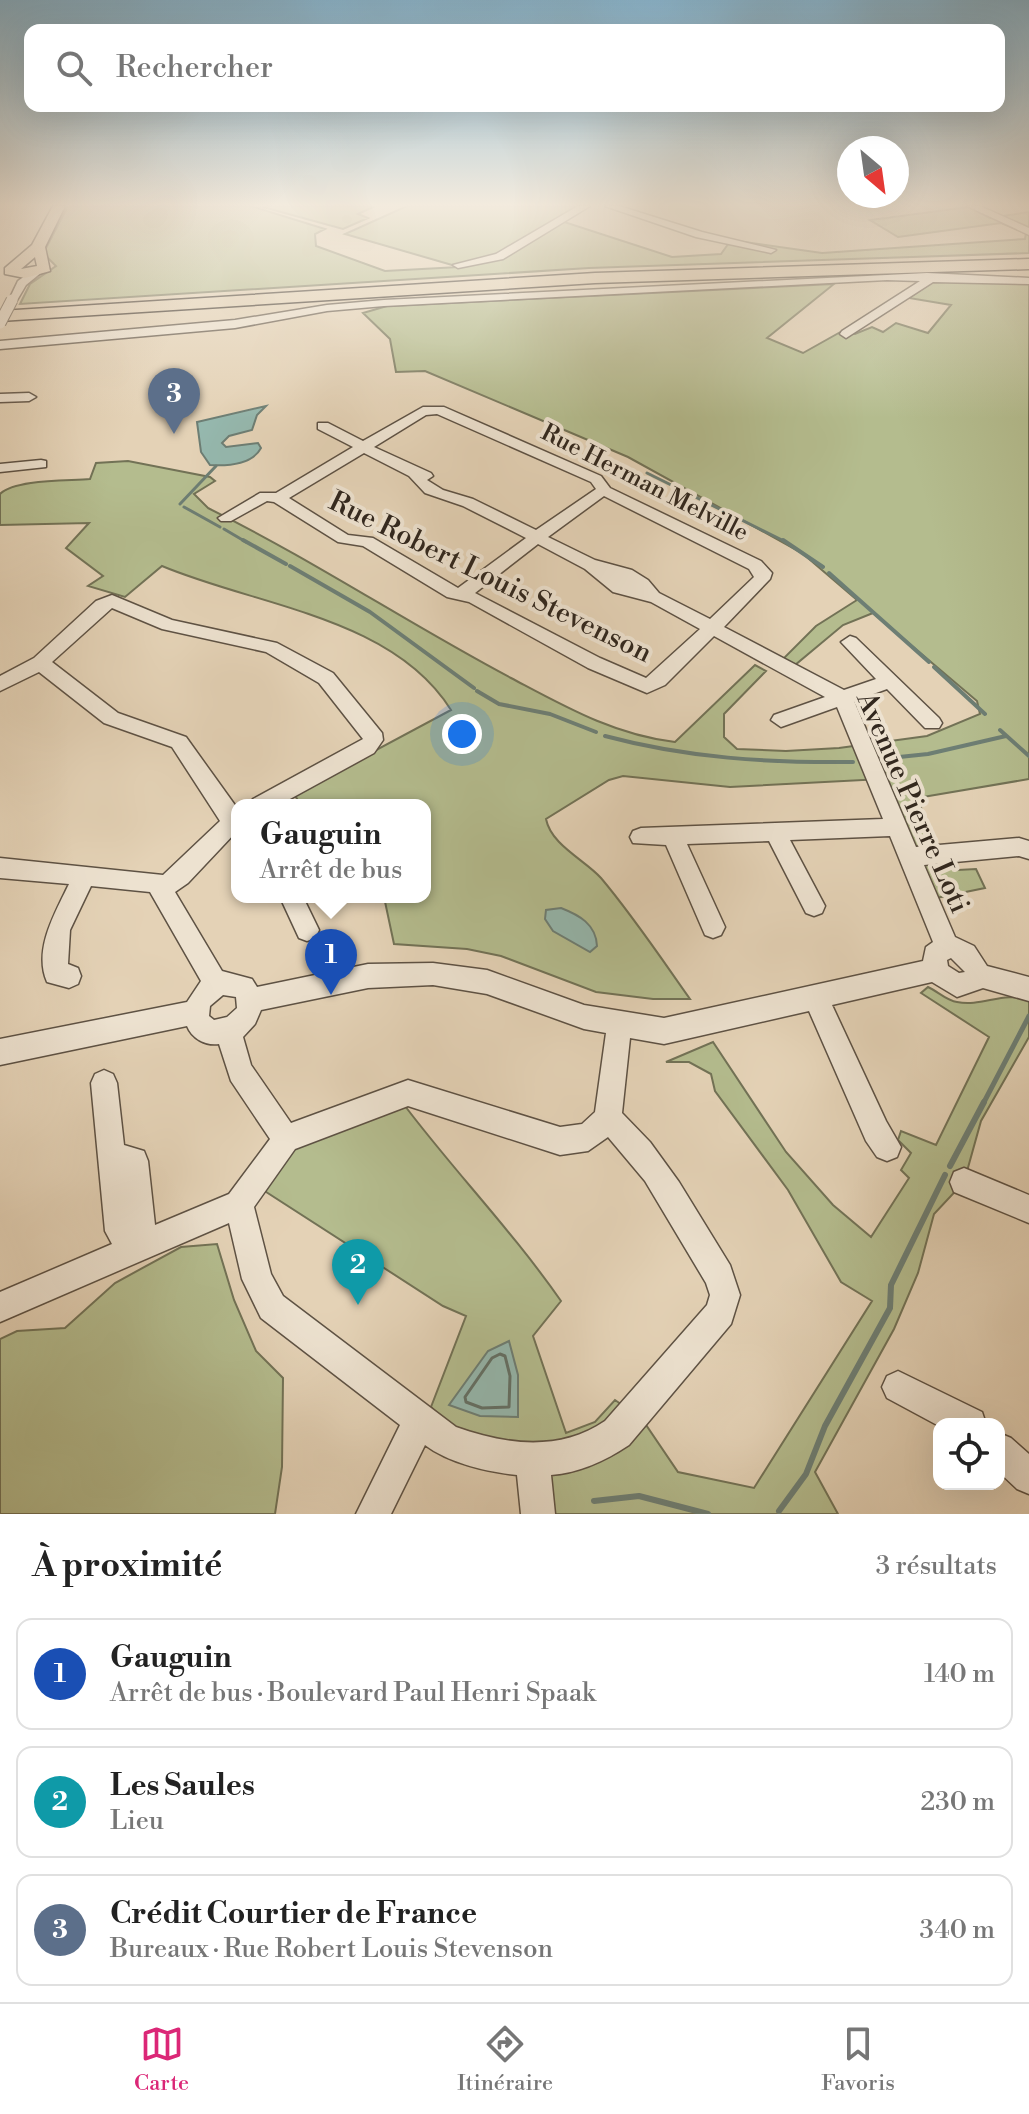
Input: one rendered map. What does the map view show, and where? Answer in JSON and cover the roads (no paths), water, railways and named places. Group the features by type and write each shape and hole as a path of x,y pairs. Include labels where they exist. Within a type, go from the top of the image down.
{"highway":[{"path":"10,300 501,277"},
{"path":"0,316 630,277"}],"street":[{"path":"10,277 10,300"},
{"path":"0,323 10,300 27,277"},
{"path":"0,341 222,326 368,304 914,277"},
{"path":"846,334 928,281 927,277"},
{"path":"940,277 1029,281"},
{"path":"0,398 29,397"},
{"name":"Rue Herman Melville","path":"362,446 423,411 428,404 596,479 605,491 755,565 764,573 762,579 712,628"},
{"name":"Avenue Pierre Loti","path":"323,426 414,473 419,484 449,498 468,502 591,565 599,577 637,597 654,597 843,698 947,947"},
{"name":"Rue Robert Louis Stevenson","path":"278,498 362,446"},
{"path":"0,468 41,464"},
{"path":"463,593 593,495 605,491"},
{"name":"Rue Robert Louis Stevenson","path":"226,518 265,496 278,498 344,539 367,542 453,593 463,593 594,663 647,686 658,680 712,628"},
{"path":"0,684 40,663 107,602 118,602 168,625 271,647 323,675 372,733 373,740 367,748 271,799"},
{"path":"850,642 932,723"},
{"path":"40,663 111,718 179,742 231,825"},
{"path":"781,720 890,681"},
{"path":"641,837 897,827"},
{"path":"162,888 180,876 231,828"},
{"path":"775,832 814,906"},
{"path":"673,836 713,927"},
{"path":"910,857 1019,847 1029,850"},
{"path":"2,864 152,880 162,888 217,985"},
{"path":"69,976 56,974 58,930 85,875"},
{"path":"294,903 307,930"},
{"path":"947,947 967,954 974,962 977,975 970,984 959,986 946,981 936,970 935,954 947,947"},
{"path":"250,1000 368,976 433,974 487,982 584,1017 619,1026 681,1030 936,970"},
{"path":"977,975 1029,989"},
{"path":"239,984 250,1000 246,1017 228,1031 206,1031 198,1023 196,1012 202,997 217,985 239,984"},
{"path":"816,999 876,1131 887,1147"},
{"path":"0,1052 196,1012"},
{"path":"0,1307 239,1204 286,1139 408,1093 560,1141 588,1137 608,1119 619,1026"},
{"path":"228,1031 240,1072 286,1139"},
{"path":"104,1083 120,1231 134,1247"},
{"path":"239,1204 257,1279 272,1307 419,1422 446,1440 473,1450 532,1461 596,1448 610,1440 724,1304 719,1276 686,1223 638,1149 625,1132 608,1119"},
{"path":"964,1182 1029,1209"},
{"path":"898,1387 958,1418"},
{"path":"373,1514 419,1422"},
{"path":"1005,1455 1029,1477"},
{"path":"532,1461 538,1514"}],"water":[{"path":"266,406 257,415 252,430 229,436 222,443 226,447 258,443 261,448 257,454 239,463 210,465 201,452 197,422"},
{"path":"561,908 590,926 597,946 590,952 553,931 545,919 546,910"},
{"path":"509,1341 518,1375 518,1417 480,1416 449,1405 488,1351"}],"waterway":[{"path":"180,504 216,466"},
{"path":"647,473 786,542"},
{"path":"184,507 220,527"},
{"path":"224,529 246,542"},
{"path":"243,540 286,564"},
{"path":"786,542 823,567"},
{"path":"290,566 370,612 474,688"},
{"path":"829,573 929,662"},
{"path":"934,667 985,714"},
{"path":"477,691 499,704 550,714 596,732"},
{"path":"1000,730 1029,756"},
{"path":"605,736 728,758 853,762"},
{"path":"880,759 928,754 1006,736"},
{"path":"983,1104 1029,1016"},
{"path":"950,1166 984,1102"},
{"path":"779,1511 806,1474 825,1426 890,1308 891,1285 945,1175"},
{"path":"594,1501 639,1496 708,1514"}],"place":[{"name":"Crédit Courtier de France","path":"174,434"},
{"name":"Gauguin","path":"331,995"},
{"name":"Les Saules","path":"358,1305"}]}
